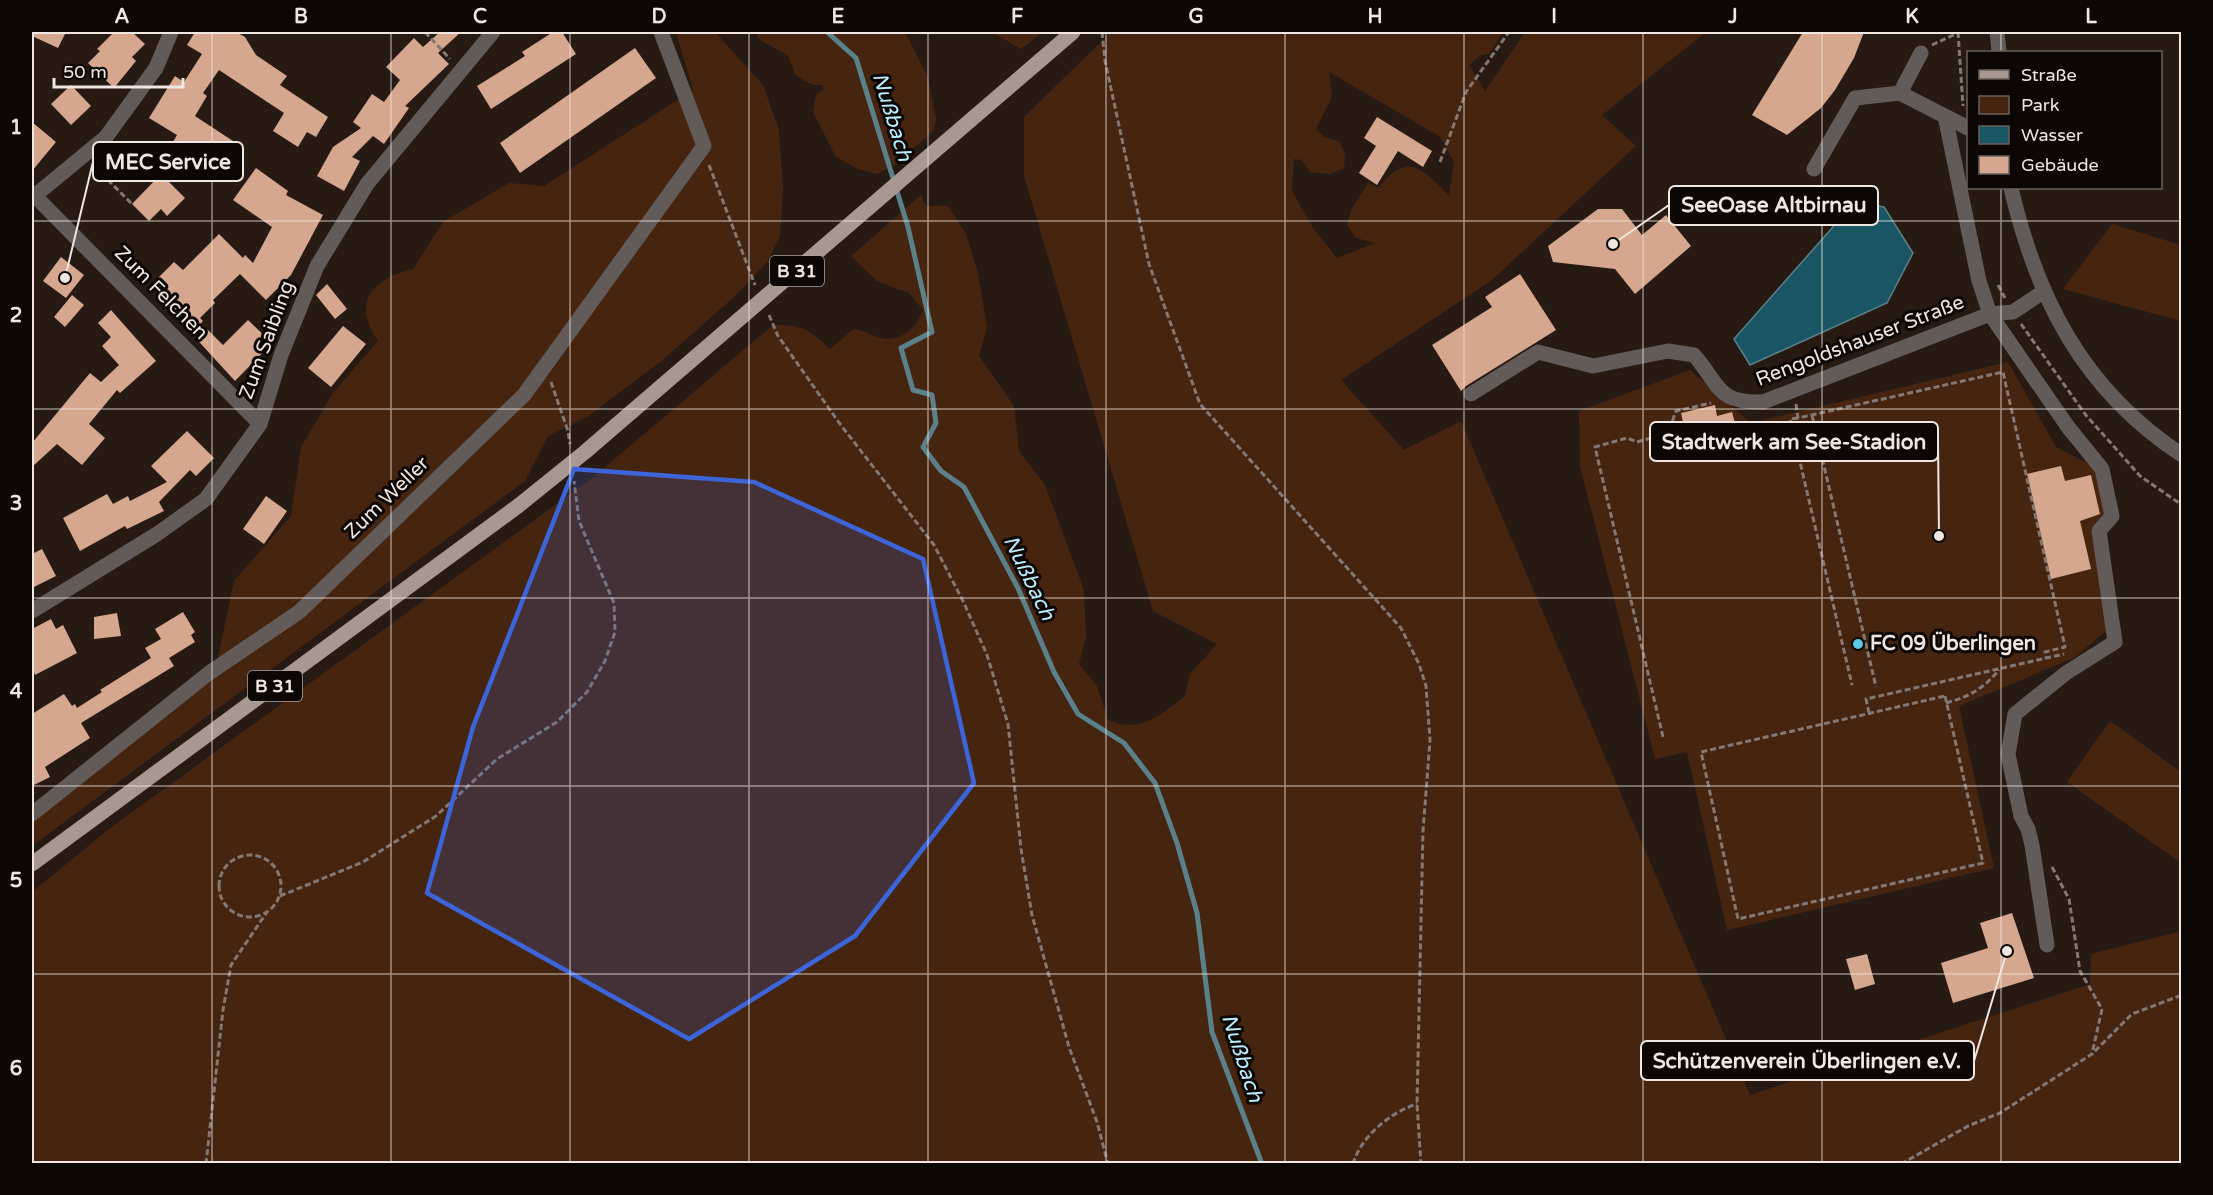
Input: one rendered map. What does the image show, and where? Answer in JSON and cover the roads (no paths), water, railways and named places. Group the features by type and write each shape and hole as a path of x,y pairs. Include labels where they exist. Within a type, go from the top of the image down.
{"main road":[{"name":"B 31","path":"32,864 518,506 621,422 1073,32"}],"street":[{"path":"32,195 106,137 156,68 171,32"},
{"name":"Zum Saibling","path":"32,611 157,534 206,499 260,424 280,355 317,266 367,184 459,69 493,32"},
{"name":"Zum Weller","path":"32,814 209,673 299,612 524,395 704,146 662,32"},
{"path":"1997,32 1999,51"},
{"path":"1900,93 1921,53"},
{"path":"1814,169 1856,98 1900,93 1966,127"},
{"path":"1945,116 1979,281 1990,314 2068,427 2102,469 2112,516 2099,531 2115,642 2066,673 2015,714 2008,754 2021,816 2028,829 2032,845 2047,945"},
{"path":"2011,189 2022,232 2043,292 2076,353 2105,388 2145,428 2181,455"},
{"name":"Zum Felchen","path":"32,195 260,424"},
{"name":"Rengoldshauser Straße","path":"1471,394 1538,352 1593,366 1668,351 1694,355 1709,373 1720,393 1741,403 1763,402 1990,314 2013,312 2043,292"}],"water":[{"path":"1855,202 1884,207 1913,253 1887,303 1750,365 1734,339"}],"waterway":[{"name":"Nußbach","path":"827,32 856,58 908,227 932,332 901,348 913,390 932,395 936,423 923,447 941,471 964,487 1018,588 1054,672 1078,714 1124,743 1155,783 1177,843 1197,913 1212,1032 1262,1164"}],"place":[{"name":"SeeOase Altbirnau","path":"1613,244"},
{"name":"MEC Service","path":"65,278"},
{"name":"Stadtwerk am See-Stadion","path":"1939,536"},
{"name":"FC 09 Überlingen","path":"1858,644"},
{"name":"Schützenverein Überlingen e.V.","path":"2007,951"}]}
